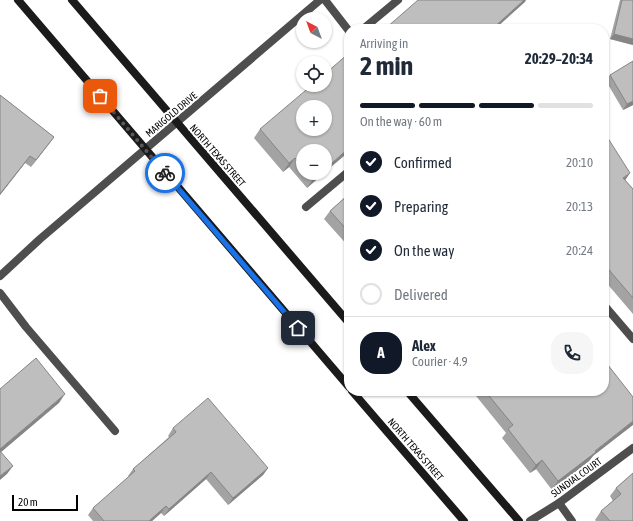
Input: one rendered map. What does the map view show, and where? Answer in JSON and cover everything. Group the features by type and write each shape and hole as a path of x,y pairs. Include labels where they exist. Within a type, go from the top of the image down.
{"main road":[{"path":"18,0 344,381"},
{"name":"NORTH TEXAS STREET","path":"72,0 344,317"},
{"name":"NORTH TEXAS STREET","path":"356,396 464,521"},
{"path":"411,396 519,521"}],"street":[{"name":"MARIGOLD DRIVE","path":"0,276 40,239 320,0"},
{"path":"325,0 344,25"},
{"path":"369,24 398,0"},
{"path":"306,207 344,175"},
{"path":"0,293 26,327 115,430"},
{"path":"609,311 633,338"},
{"name":"SUNDIAL COURT","path":"530,521 559,503 633,448"},
{"path":"559,503 572,521"}],"building":[{"path":"418,0 524,0 498,24 391,24"},
{"path":"622,0 633,0 633,39 614,34"},
{"path":"344,57 344,152 332,163 332,144 296,144 296,159 295,158 289,163 260,129 304,92 332,92 332,68"},
{"path":"633,61 633,101 627,104 610,75"},
{"path":"0,95 54,137 36,160 30,156 0,194"},
{"path":"609,140 630,173 623,178 633,189 633,298 609,270"},
{"path":"344,198 344,226 330,211"},
{"path":"36,358 65,394 0,449 0,389"},
{"path":"609,366 633,397 633,421 558,481 542,460 536,465 508,429 513,425 489,396 609,396"},
{"path":"208,398 268,468 233,498 211,472 169,509 166,506 149,521 104,521 93,508 135,471 133,469 176,432 173,428"},
{"path":"0,451 13,466 0,476"},
{"path":"633,473 633,521 610,521 601,511 621,494 616,488"}],"way so far":[{"path":"100,96 165,173"}],"route":[{"path":"165,173 298,328"}]}
